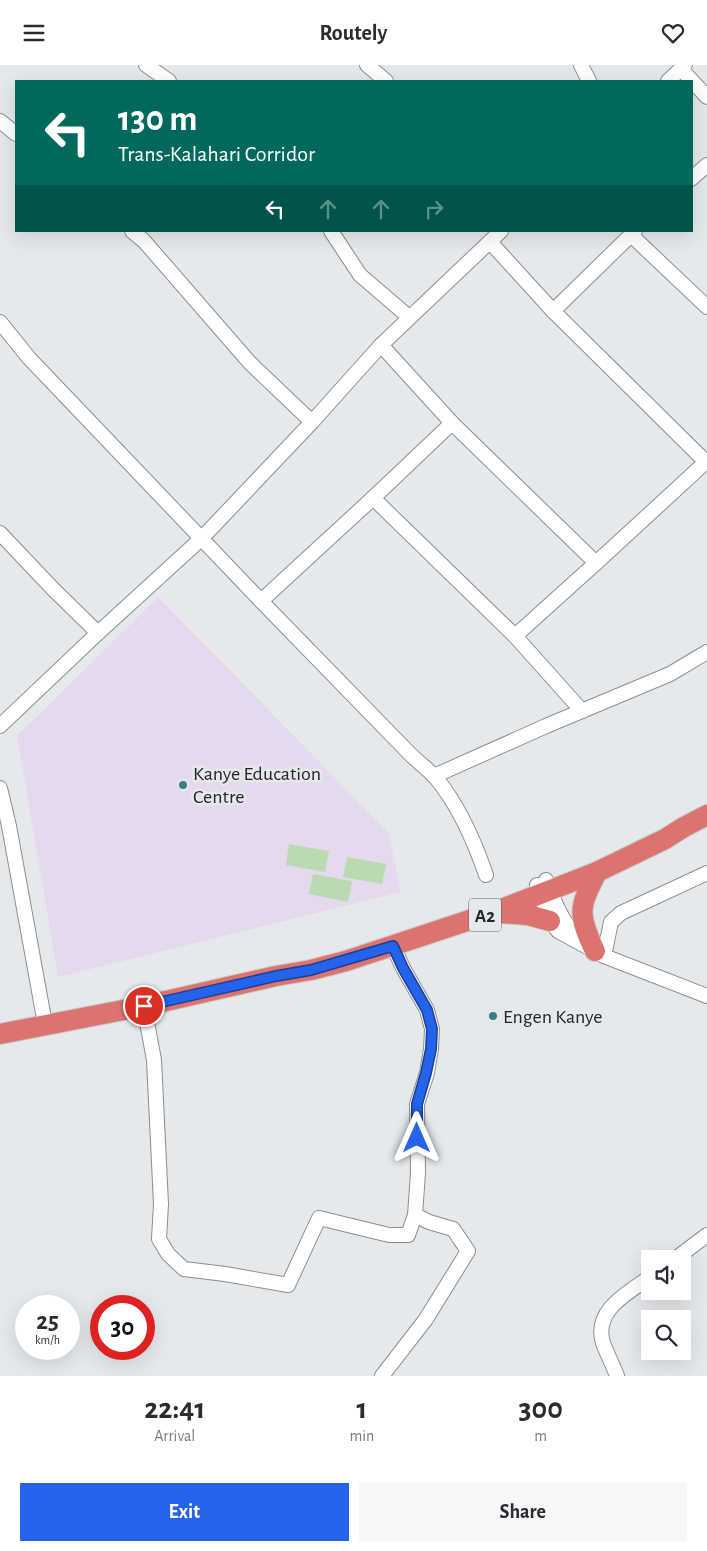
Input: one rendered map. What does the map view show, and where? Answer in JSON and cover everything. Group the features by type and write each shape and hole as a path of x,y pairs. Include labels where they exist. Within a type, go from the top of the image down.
{"highway":[{"name":"A2","path":"276,976 304,964 458,914 597,872 666,839 707,815"},
{"name":"A2","path":"0,1034 144,1006 276,976 311,970 393,946 494,913 610,853 667,831 684,827"},
{"path":"594,951 583,924 582,909 586,895 597,872"},
{"path":"494,913 528,915 550,921"}],"street":[{"path":"146,65 168,80"},
{"path":"367,65 385,80"},
{"path":"581,65 589,80"},
{"path":"669,80 683,67 707,97"},
{"path":"0,121 15,133"},
{"path":"693,177 707,165"},
{"path":"133,232 144,241 250,363 312,422"},
{"path":"332,232 360,275 409,317"},
{"path":"0,726 202,538 312,422 381,345 500,232"},
{"path":"553,311 633,233 707,307"},
{"path":"490,242 553,311 706,462 515,636"},
{"path":"0,322 29,358 261,601 410,754 434,776 460,813 486,875"},
{"path":"381,345 452,423 596,563"},
{"path":"261,601 452,423"},
{"path":"373,498 515,636 582,711"},
{"path":"0,533 98,633"},
{"path":"434,776 670,674 707,652"},
{"path":"0,788 11,835 44,1024"},
{"path":"594,951 611,922 621,913 707,873"},
{"path":"543,887 550,921 558,931 594,951 707,996"},
{"path":"543,887 571,931 594,951"},
{"path":"144,1006 154,1060 161,1204 159,1239 168,1254 184,1269 225,1273 288,1285 319,1218 389,1235 408,1235 415,1215 418,1173 417,1104 431,1049 432,1029 427,1010 393,946"},
{"path":"382,1376 426,1319 468,1251 453,1229 429,1222 415,1215"},
{"path":"687,1250 707,1235"},
{"path":"617,1376 603,1342 602,1322 620,1297 641,1283"}],"shaded area":[{"name":"Kanye Education Centre","path":"158,597 389,833 401,892 58,977 17,736"}],"green space":[{"path":"289,844 329,851 325,872 286,865"},
{"path":"347,857 386,864 382,884 343,877"},
{"path":"313,874 352,881 348,902 309,894"}],"place":[{"name":"Kanye Education Centre","path":"183,785"},
{"name":"Engen Kanye","path":"493,1016"}],"route":[{"path":"144,1006 276,976 311,970 393,946 427,1010 432,1029 431,1049 417,1104 417,1138"}]}
